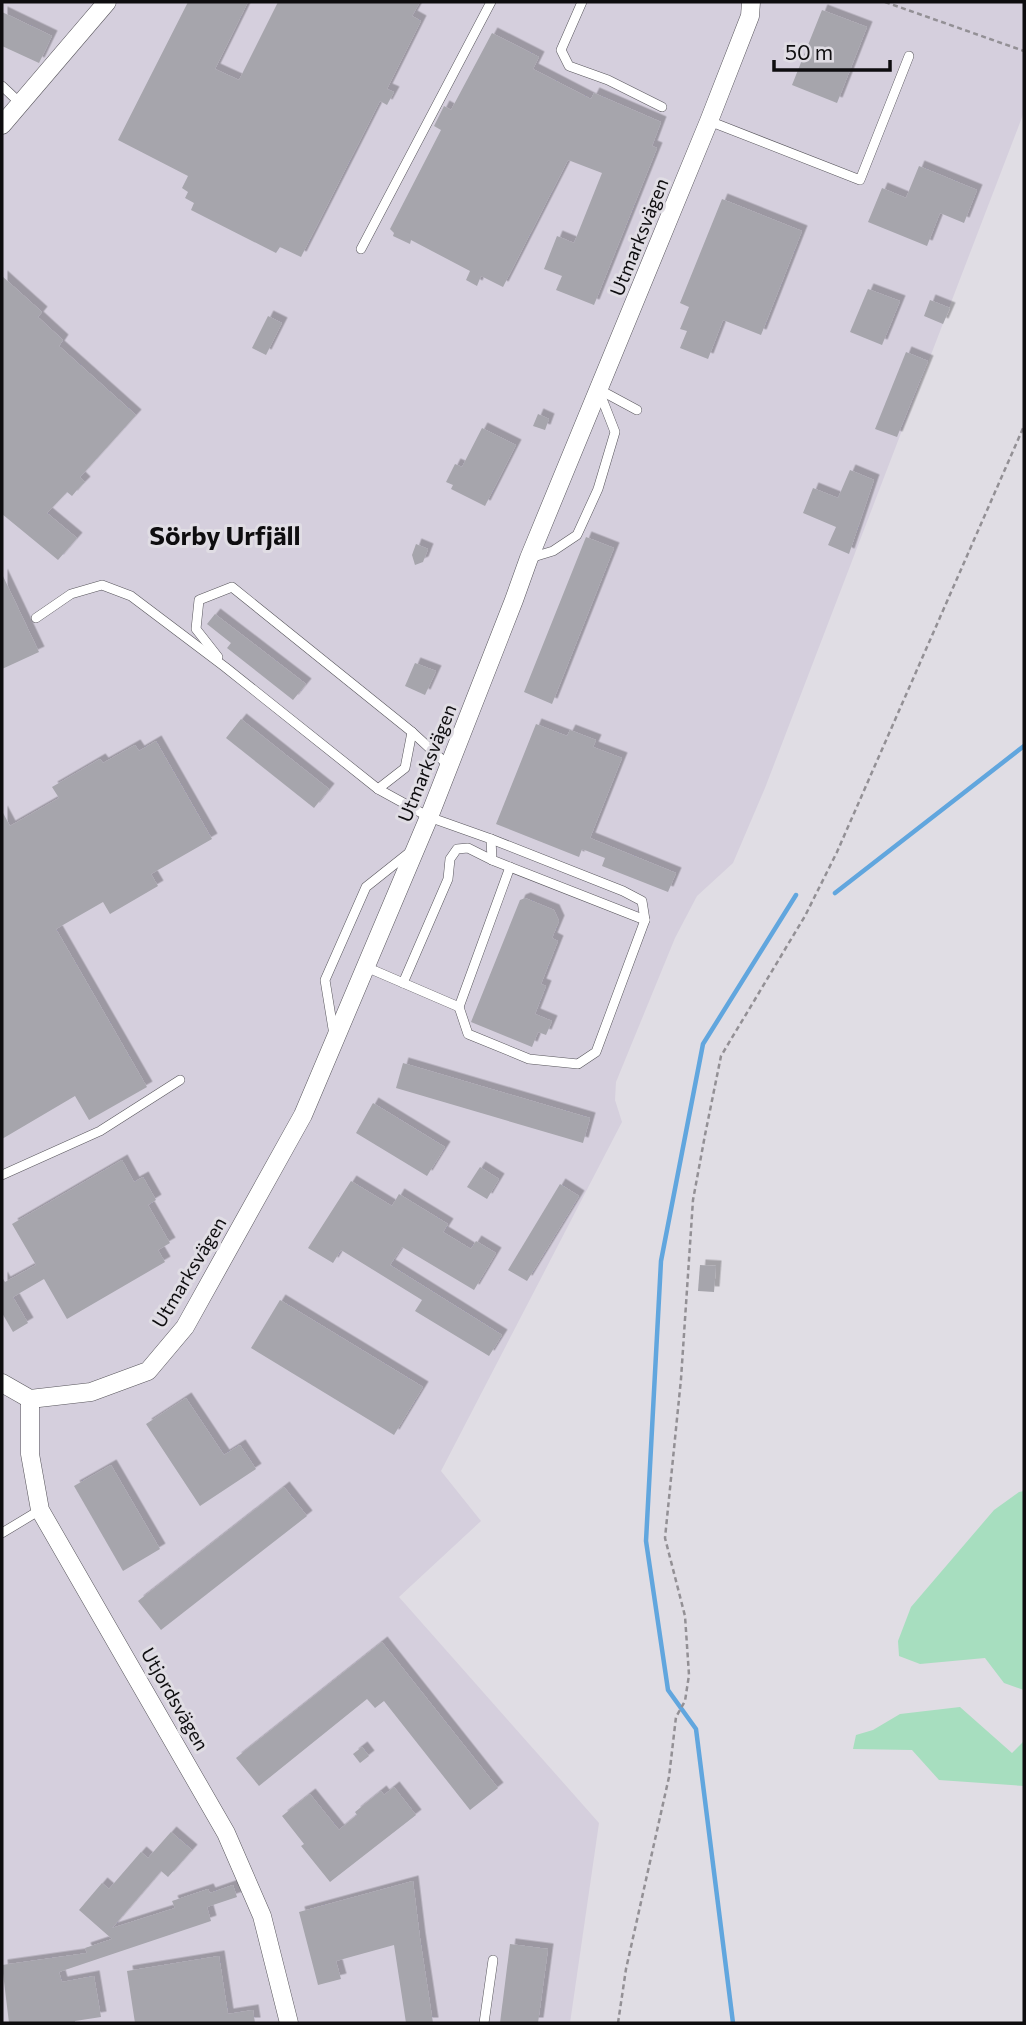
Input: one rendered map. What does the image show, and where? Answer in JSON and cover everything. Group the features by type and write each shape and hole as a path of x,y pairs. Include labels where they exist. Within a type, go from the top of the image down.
{"street":[{"path":"2,125 107,2"},
{"name":"Utmarksvägen","path":"30,1399 91,1392 148,1370 185,1327 303,1115 429,817 529,558 709,121 750,16 751,2"},
{"path":"2,1383 30,1399"},
{"name":"Utjordsvägen","path":"30,1399 30,1454 40,1510 226,1833 262,1916 289,2023"}],"lane":[{"path":"361,249 491,2"},
{"path":"582,2 561,50 569,66 608,80 662,107"},
{"path":"709,121 860,180 909,56"},
{"path":"2,86 20,103"},
{"path":"598,389 637,410"},
{"path":"529,558 553,551 577,535 598,489 615,432 598,389"},
{"path":"36,618 71,594 102,585 131,596 378,789 429,817 624,891 642,901 645,920 596,1052 578,1064 529,1059 468,1034 458,1007 510,867"},
{"path":"225,667 196,629 199,600 232,587 449,765"},
{"path":"378,789 405,768 412,732"},
{"path":"491,839 492,860"},
{"path":"403,983 448,879 450,859 457,849 468,848 645,920"},
{"path":"335,1041 325,980 366,887 414,849"},
{"path":"366,967 458,1007"},
{"path":"2,1175 100,1131 180,1080"},
{"path":"2,1533 40,1510"},
{"path":"484,2023 493,1959"}],"path":[{"path":"885,2 1024,51"},
{"path":"618,2023 626,1969 669,1777 676,1717 685,1701 689,1675 685,1616 665,1538 681,1379 693,1200 721,1056 805,916 837,852 1024,426"}],"shaded area":[{"path":"2,2 1024,2 1024,112 765,788 733,863 697,896 675,938 616,1082 615,1100 622,1122 441,1471 481,1521 399,1597 599,1823 570,2023 2,2023"}],"green space":[{"path":"1024,1491 1024,1690 1004,1683 985,1658 920,1664 899,1656 898,1641 911,1607 994,1510"},
{"path":"960,1707 1012,1753 1024,1741 1024,1786 939,1780 912,1750 853,1749 856,1735 873,1730 900,1714"}],"building":[{"path":"188,2 248,2 215,69 239,80 278,2 420,2 412,16 421,21 387,89 394,92 387,105 380,101 301,257 280,247 276,253 191,210 194,203 185,198 188,192 182,188 188,176 118,140"},
{"path":"822,10 867,27 837,103 792,85"},
{"path":"2,12 52,36 39,63 2,46"},
{"path":"492,33 539,57 533,69 591,99 594,93 661,122 652,146 657,148 594,305 556,290 562,276 544,269 557,236 574,243 602,173 568,160 503,287 481,276 477,286 466,280 470,271 411,240 410,244 393,236 394,233 390,229 441,130 434,126 444,106 451,110"},
{"path":"919,166 977,190 964,223 940,213 927,246 868,222 882,188 906,198"},
{"path":"722,199 802,231 761,335 723,320 708,359 680,348 687,331 680,329 689,307 680,303"},
{"path":"2,276 42,312 38,317 63,340 59,346 136,415 80,477 85,482 72,496 67,492 47,513 77,538 58,560 2,514"},
{"path":"868,289 900,301 882,345 850,332"},
{"path":"930,300 950,308 943,324 924,316"},
{"path":"268,316 282,323 266,355 252,348"},
{"path":"906,352 928,361 897,437 875,429"},
{"path":"538,414 549,419 545,430 533,426"},
{"path":"482,428 516,445 485,506 451,489 453,485 446,482 455,464 462,467"},
{"path":"850,470 874,480 849,554 828,545 836,527 803,513 813,488 838,498"},
{"path":"586,537 614,548 552,704 524,692"},
{"path":"416,544 428,549 423,562 415,565 412,555"},
{"path":"2,574 39,652 2,669"},
{"path":"215,614 306,684 293,700 227,648 231,643 207,624"},
{"path":"415,663 436,671 425,695 405,686"},
{"path":"241,719 329,789 314,808 226,738"},
{"path":"536,724 567,736 570,730 596,740 593,747 622,758 590,838 676,873 668,892 602,866 605,858 582,849 579,857 496,824"},
{"path":"156,741 212,839 151,874 158,886 110,914 103,902 56,929 147,1087 89,1120 75,1096 2,1139 2,811 10,826 59,798 52,787 100,759 103,763 135,745 139,751"},
{"path":"525,898 554,910 559,921 552,938 558,941 541,984 546,986 535,1014 552,1021 546,1035 538,1032 532,1047 471,1022 520,900"},
{"path":"403,1063 590,1118 583,1143 396,1088"},
{"path":"373,1103 445,1147 427,1176 356,1133"},
{"path":"122,1160 134,1182 143,1177 156,1200 148,1205 170,1243 158,1250 165,1262 67,1319 44,1279 13,1297 28,1323 13,1332 2,1313 2,1277 5,1282 36,1265 12,1224"},
{"path":"480,1167 499,1179 487,1199 467,1187"},
{"path":"351,1181 392,1206 399,1194 448,1224 443,1232 471,1249 476,1241 496,1253 474,1290 402,1247 390,1265 502,1335 489,1356 415,1311 422,1300 341,1250 333,1263 308,1248"},
{"path":"560,1184 579,1196 527,1281 508,1270"},
{"path":"700,1265 716,1266 714,1292 698,1291"},
{"path":"280,1300 423,1387 394,1435 251,1348"},
{"path":"186,1398 224,1455 240,1445 256,1469 200,1506 146,1424"},
{"path":"111,1465 160,1549 123,1571 74,1486"},
{"path":"284,1487 307,1516 161,1630 138,1601"},
{"path":"382,1642 498,1788 470,1810 384,1701 375,1708 367,1699 259,1786 236,1758"},
{"path":"362,1747 369,1756 360,1763 353,1754"},
{"path":"394,1787 416,1815 330,1882 301,1846 304,1844 282,1816 310,1794 339,1830 357,1815 355,1812 381,1791 384,1795"},
{"path":"171,1832 192,1850 168,1877 161,1871 112,1928 175,1908 172,1901 208,1889 210,1893 233,1885 237,1897 207,1907 211,1921 59,1972 62,1982 94,1976 101,2017 75,2023 9,2023 2,1965 87,1953 85,1948 112,1939 79,1910 102,1883 109,1889 141,1852 148,1858"},
{"path":"413,1881 433,2023 406,2023 394,1945 336,1961 341,1979 318,1985 299,1912"},
{"path":"510,1944 548,1949 538,2023 500,2023"},
{"path":"219,1956 228,2014 253,2010 255,2023 135,2023 127,1971"}],"waterway":[{"path":"835,893 1024,746"},
{"path":"733,2023 696,1729 668,1690 646,1541 661,1261 703,1044 796,895"}],"district":[{"name":"Sörby Urfjäll","path":"225,536"}]}
